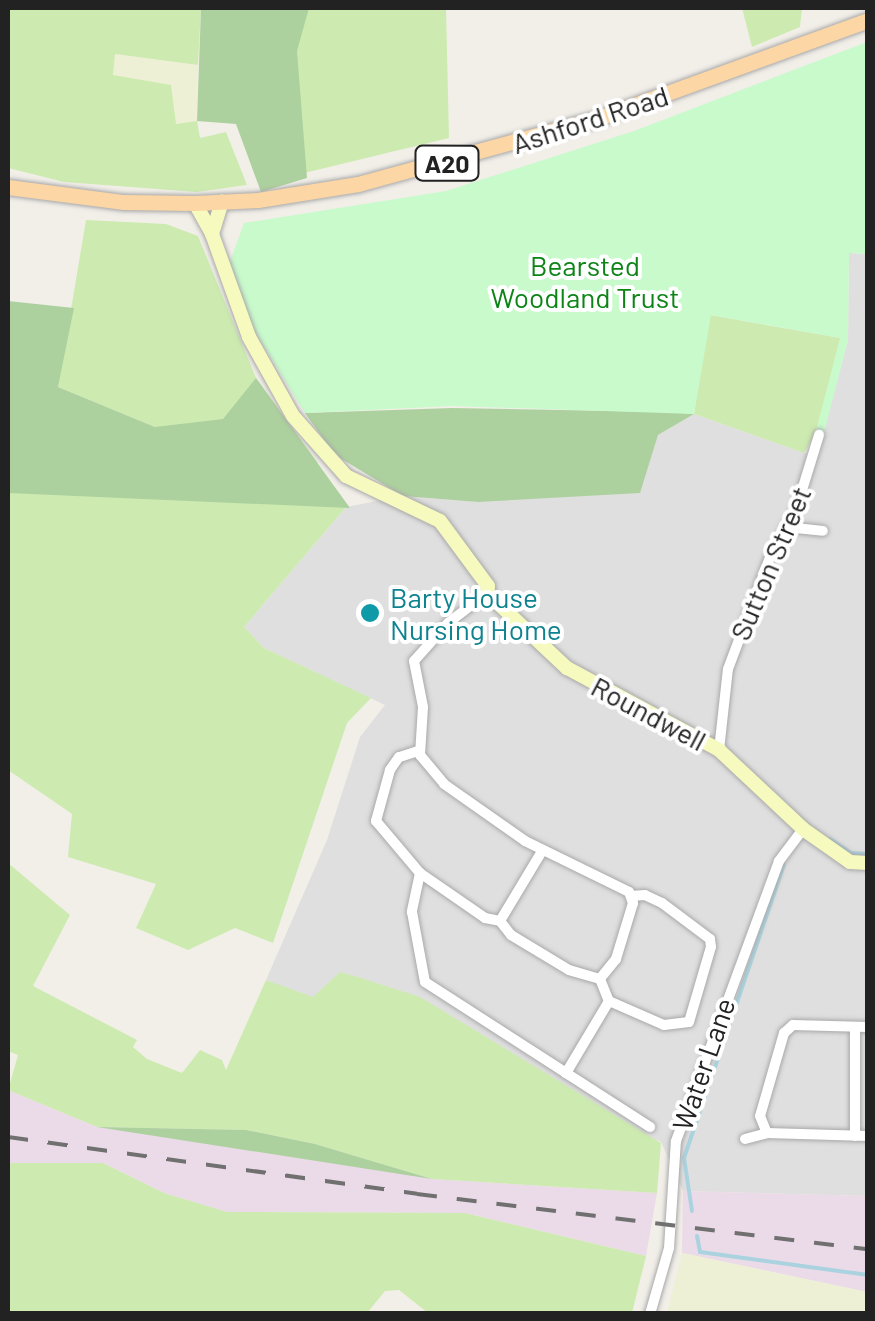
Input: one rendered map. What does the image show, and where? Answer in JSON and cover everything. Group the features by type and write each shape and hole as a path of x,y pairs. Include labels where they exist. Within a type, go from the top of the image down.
{"main road":[{"name":"Ashford Road","path":"8,187 124,202 195,203 358,184 491,152 644,103 868,20"}],"street":[{"path":"212,234 222,202"},
{"name":"Roundwell","path":"195,203 212,234 249,337 293,416 346,476 440,522 488,586 487,593 567,668 720,750 803,829 850,862 868,863"},
{"name":"Sutton Street","path":"720,750 728,669 743,621 796,513 819,436"},
{"path":"786,528 823,531"},
{"path":"487,593 442,628 414,660 423,708 418,750 426,766 444,784 542,851 612,880 631,896 633,903 616,959 600,979"},
{"path":"418,750 394,763 375,813 379,825 398,841 420,872 485,918 500,922 510,935 569,970 600,979"},
{"name":"Water Lane","path":"650,1314 670,1248 676,1141 778,861 803,829"},
{"path":"500,922 542,851"},
{"path":"420,872 412,912 425,982 650,1127"},
{"path":"600,979 609,1001 655,1022 686,1024 712,947 706,935 672,908 645,896 631,896"},
{"path":"566,1073 609,1001"},
{"path":"767,1134 760,1116 784,1033 793,1025 868,1027"},
{"path":"745,1139 767,1134 861,1136 855,1027"}],"shaded area":[{"path":"849,253 867,254 867,1196 683,1191 661,1142 266,980 327,840 360,737 385,705 264,648 244,627 346,507 403,496 478,502 658,435 694,414 816,457 848,340"},
{"path":"8,1090 97,1127 246,1130 315,1144 432,1179 657,1193 646,1256 465,1213 226,1212 164,1193 103,1163 8,1163"},
{"path":"683,1191 867,1196 867,1292 682,1253"}],"green space":[{"path":"8,8 201,8 198,65 115,54 113,75 171,85 176,124 197,121 200,138 226,132 247,185 197,192 64,182 8,168"},
{"path":"201,8 309,8 297,51 307,178 261,192 236,124 197,121"},
{"path":"247,8 446,8 449,138 267,182"},
{"path":"742,8 802,8 800,27 752,47"},
{"name":"Bearsted Woodland Trust","path":"867,42 867,254 849,253 848,340 823,437 815,435 840,338 711,315 694,414 452,406 305,413 253,329 228,267 244,223 446,191 634,131"},
{"path":"115,54 198,65 197,121 176,124 113,76"},
{"path":"86,220 166,224 198,236 256,378 318,463 155,427 58,387"},
{"path":"8,301 74,308 58,387 155,427 223,419 256,378 350,508 8,493"},
{"path":"710,315 841,338 815,435 804,453 694,414"},
{"path":"452,408 694,414 658,435 640,493 478,502 403,496 335,455 305,413"},
{"path":"8,493 346,507 244,627 264,648 371,698 347,723 273,943 235,928 188,950 136,928 156,884 68,857 72,814 8,770"},
{"path":"8,863 70,915 33,986 137,1040 133,1047 147,1059 182,1073 200,1050 222,1060 226,1070 266,980 313,997 340,972 420,997 661,1143 657,1193 432,1179 315,1144 246,1130 97,1127 8,1090 18,1055 8,1051"},
{"path":"97,1127 246,1130 315,1144 432,1179"},
{"path":"8,1163 103,1163 164,1193 227,1212 465,1213 646,1256 632,1313 428,1313 399,1290 385,1291 367,1313 8,1313"},
{"path":"682,1253 867,1292 867,1313 667,1313"}],"waterway":[{"path":"830,839 851,853 868,854"},
{"path":"692,1211 684,1158 784,865"},
{"path":"697,1236 700,1252 868,1275"}],"railway":[{"path":"8,1137 417,1194 868,1249"}],"place":[{"name":"Barty House Nursing Home","path":"370,613"}]}
